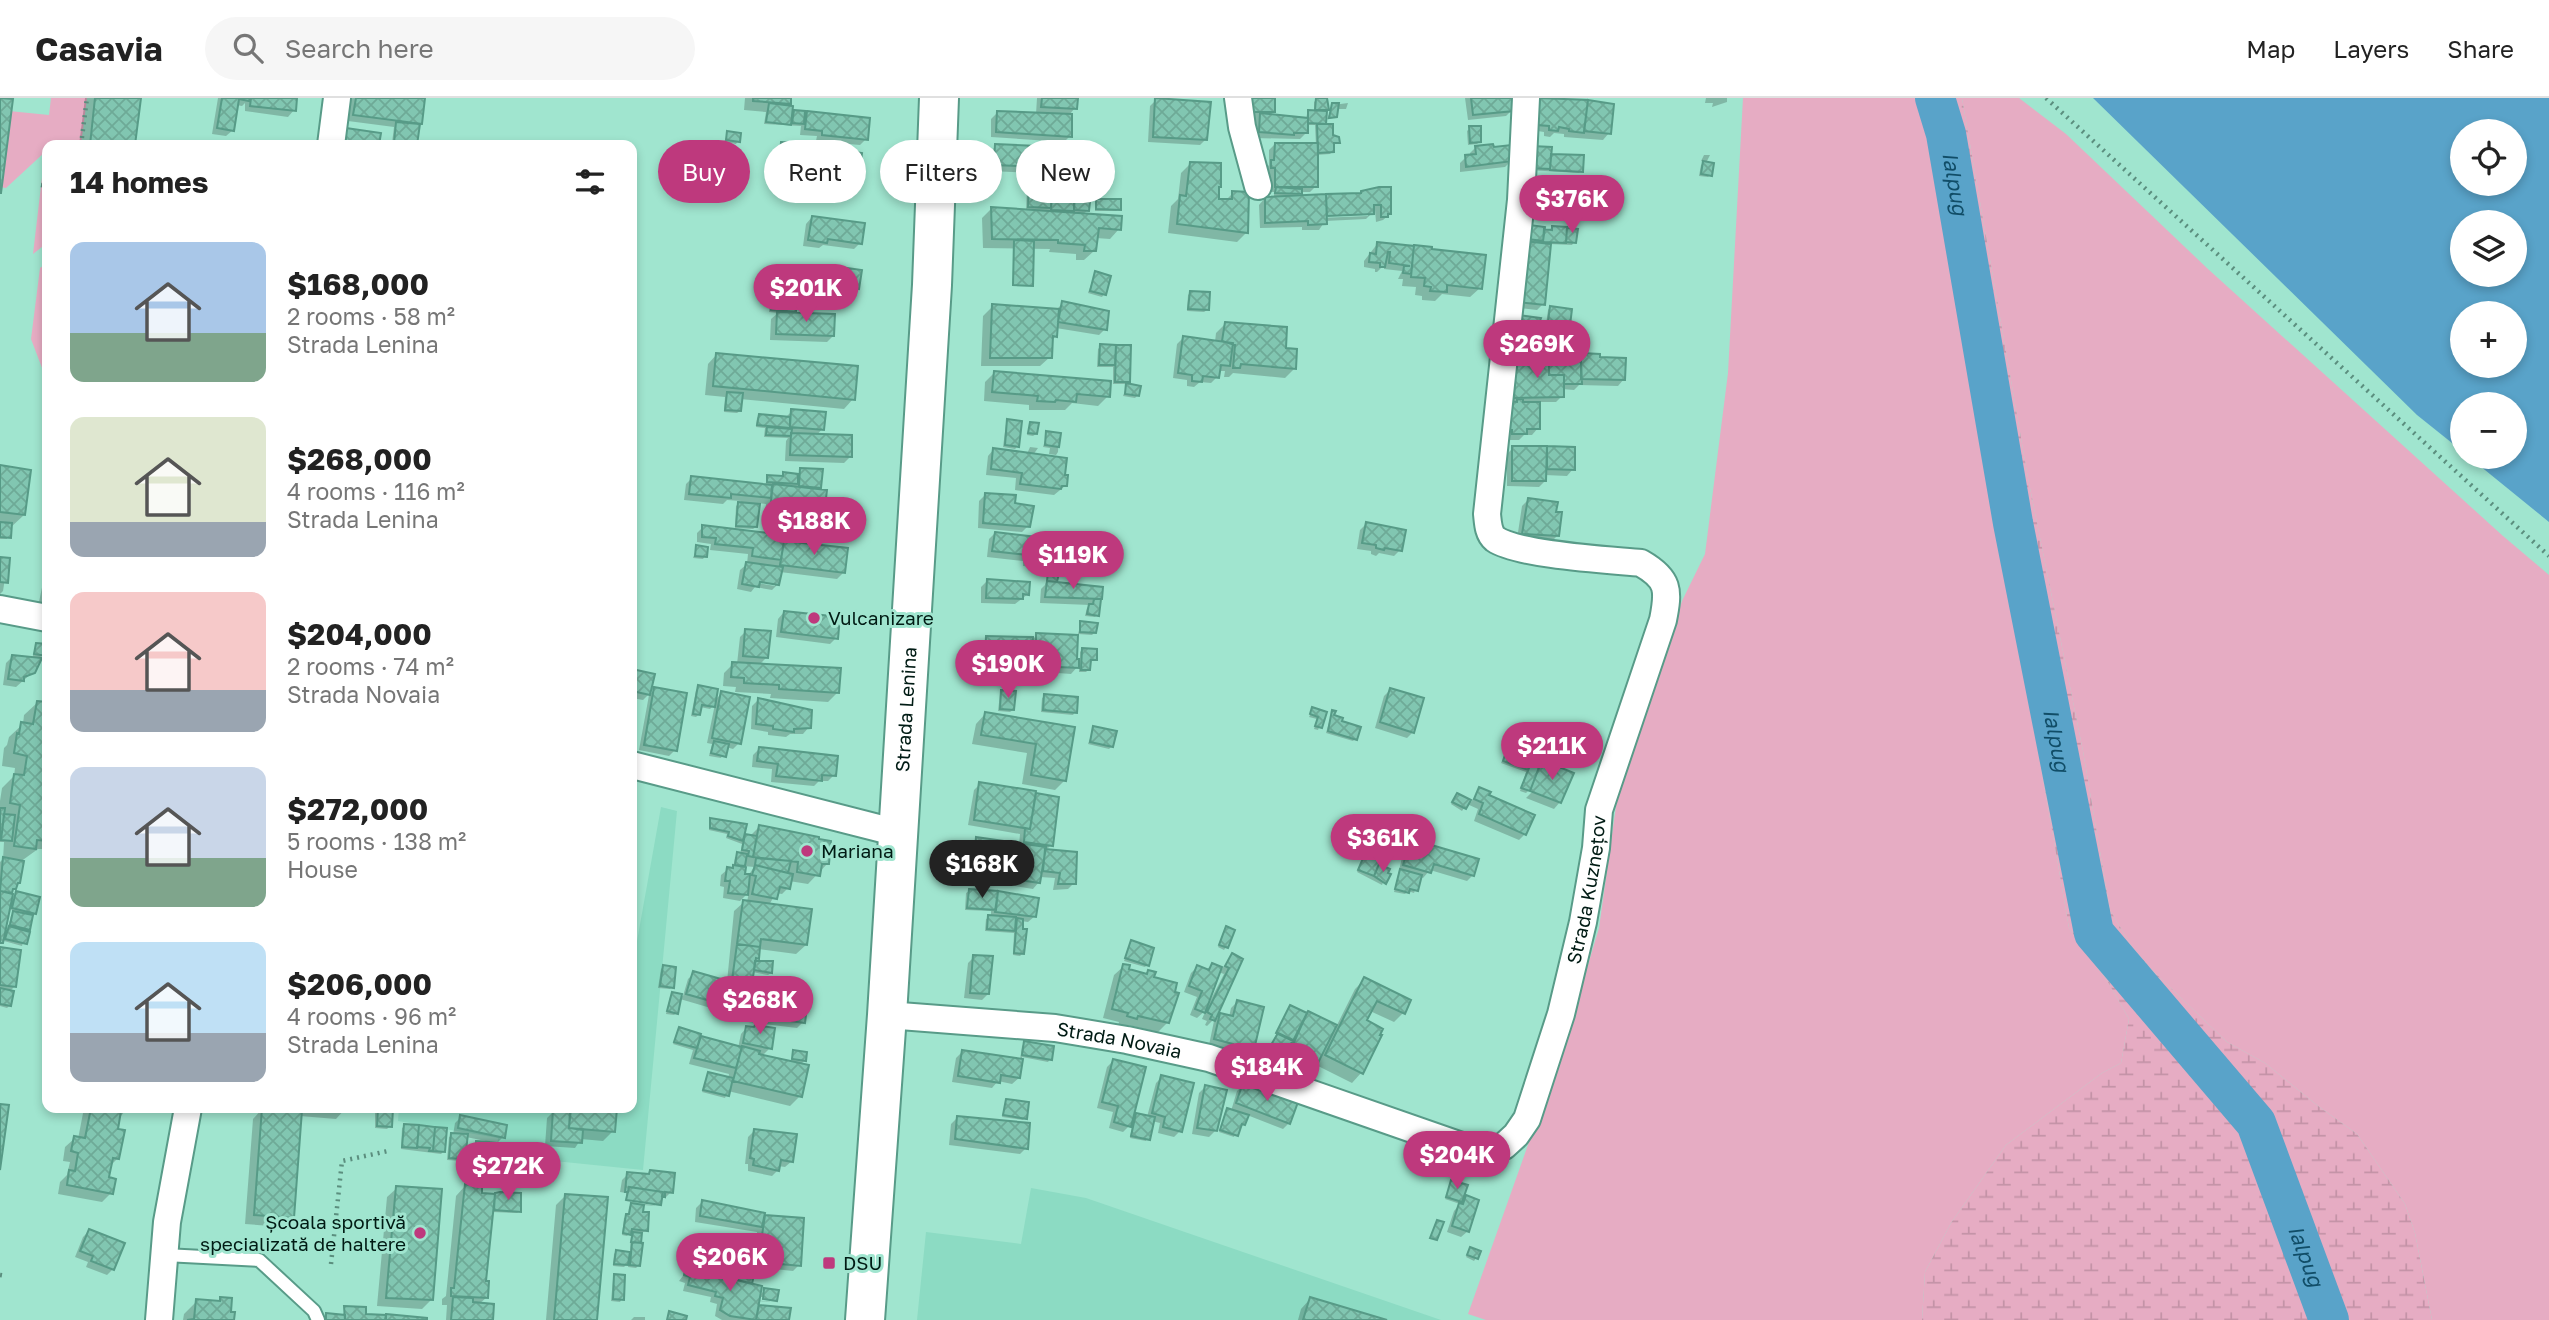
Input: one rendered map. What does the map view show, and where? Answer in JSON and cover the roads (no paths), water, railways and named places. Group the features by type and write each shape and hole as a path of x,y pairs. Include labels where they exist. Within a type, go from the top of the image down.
{"main road":[{"name":"Strada Lenina","path":"864,1320 887,1016 932,285 939,98"}],"street":[{"path":"332,140 337,98"},
{"path":"1238,98 1242,127 1258,186"},
{"name":"Strada Kuznețov","path":"1504,1146 1527,1119 1561,1014 1597,848 1599,810 1611,782 1667,602 1666,584 1657,572 1641,563 1527,550 1493,538 1489,529 1487,514 1521,200 1526,98"},
{"path":"0,609 42,617"},
{"path":"637,766 898,833"},
{"name":"Strada Novaia","path":"887,1016 1055,1028 1127,1040 1209,1058 1470,1149 1489,1151 1504,1146"},
{"path":"159,1320 167,1222 187,1113"}],"lane":[{"path":"165,1255 259,1260 314,1311 318,1320"}],"water":[{"path":"2093,98 2549,98 2549,522 2484,469 2527,469 2527,392 2450,392 2450,441 2417,415"}],"waterway":[{"name":"Ialpug","path":"1935,98 1946,134 2013,523 2094,933 2256,1123 2329,1320"}],"place":[{"name":"Vulcanizare","path":"814,618"},
{"name":"Mariana","path":"807,851"},
{"name":"Școala sportivă specializată de haltere","path":"420,1233"},
{"name":"DSU","path":"829,1263"}]}
